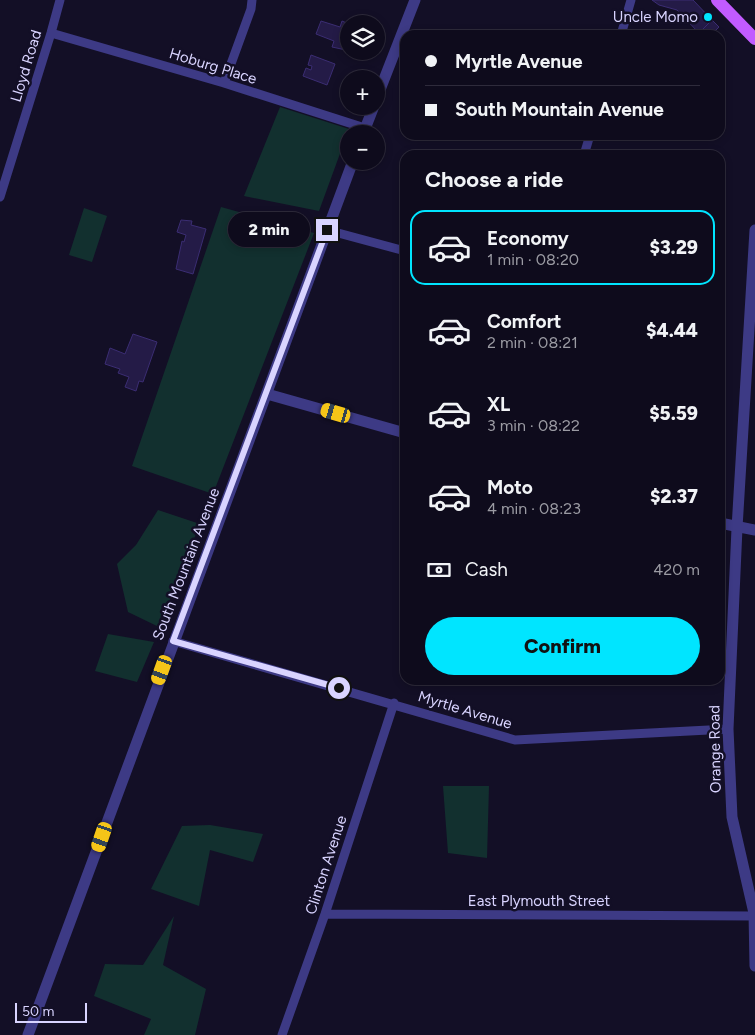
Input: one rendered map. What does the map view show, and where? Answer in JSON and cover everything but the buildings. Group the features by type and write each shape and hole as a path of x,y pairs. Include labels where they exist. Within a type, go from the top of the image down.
{"main road":[{"path":"717,0 755,39"}],"street":[{"name":"Lloyd Road","path":"0,197 60,0"},
{"path":"224,83 252,10 252,0"},
{"path":"403,30 415,0"},
{"path":"622,30 631,0"},
{"name":"Hoburg Place","path":"51,33 224,83 346,125"},
{"path":"385,77 400,38"},
{"name":"South Mountain Avenue","path":"28,1035 91,870 173,641 350,170"},
{"path":"327,230 400,250"},
{"name":"Orange Road","path":"755,230 737,528 728,729 732,817 754,916 755,966"},
{"path":"266,394 400,432"},
{"path":"725,524 755,530"},
{"name":"Myrtle Avenue","path":"173,641 394,703 515,740 728,729"},
{"name":"Clinton Avenue","path":"282,1035 325,914 394,703"},
{"name":"East Plymouth Street","path":"325,914 754,916"}],"green space":[{"path":"280,107 340,126 340,154 319,211 244,196"},
{"path":"221,207 314,233 213,494 132,466"},
{"path":"84,208 107,216 92,262 69,255"},
{"path":"158,510 200,524 159,627 128,612 117,564 136,545"},
{"path":"108,634 154,642 137,682 95,671"},
{"path":"443,786 489,786 487,858 448,853"},
{"path":"210,825 263,834 253,862 210,850 199,906 151,889 182,826"},
{"path":"174,916 163,965 206,989 195,1035 144,1035 151,1019 94,996 105,964 143,965"}],"place":[{"name":"Uncle Momo","path":"708,17"}],"route":[{"path":"327,230 173,641 339,688"}]}
